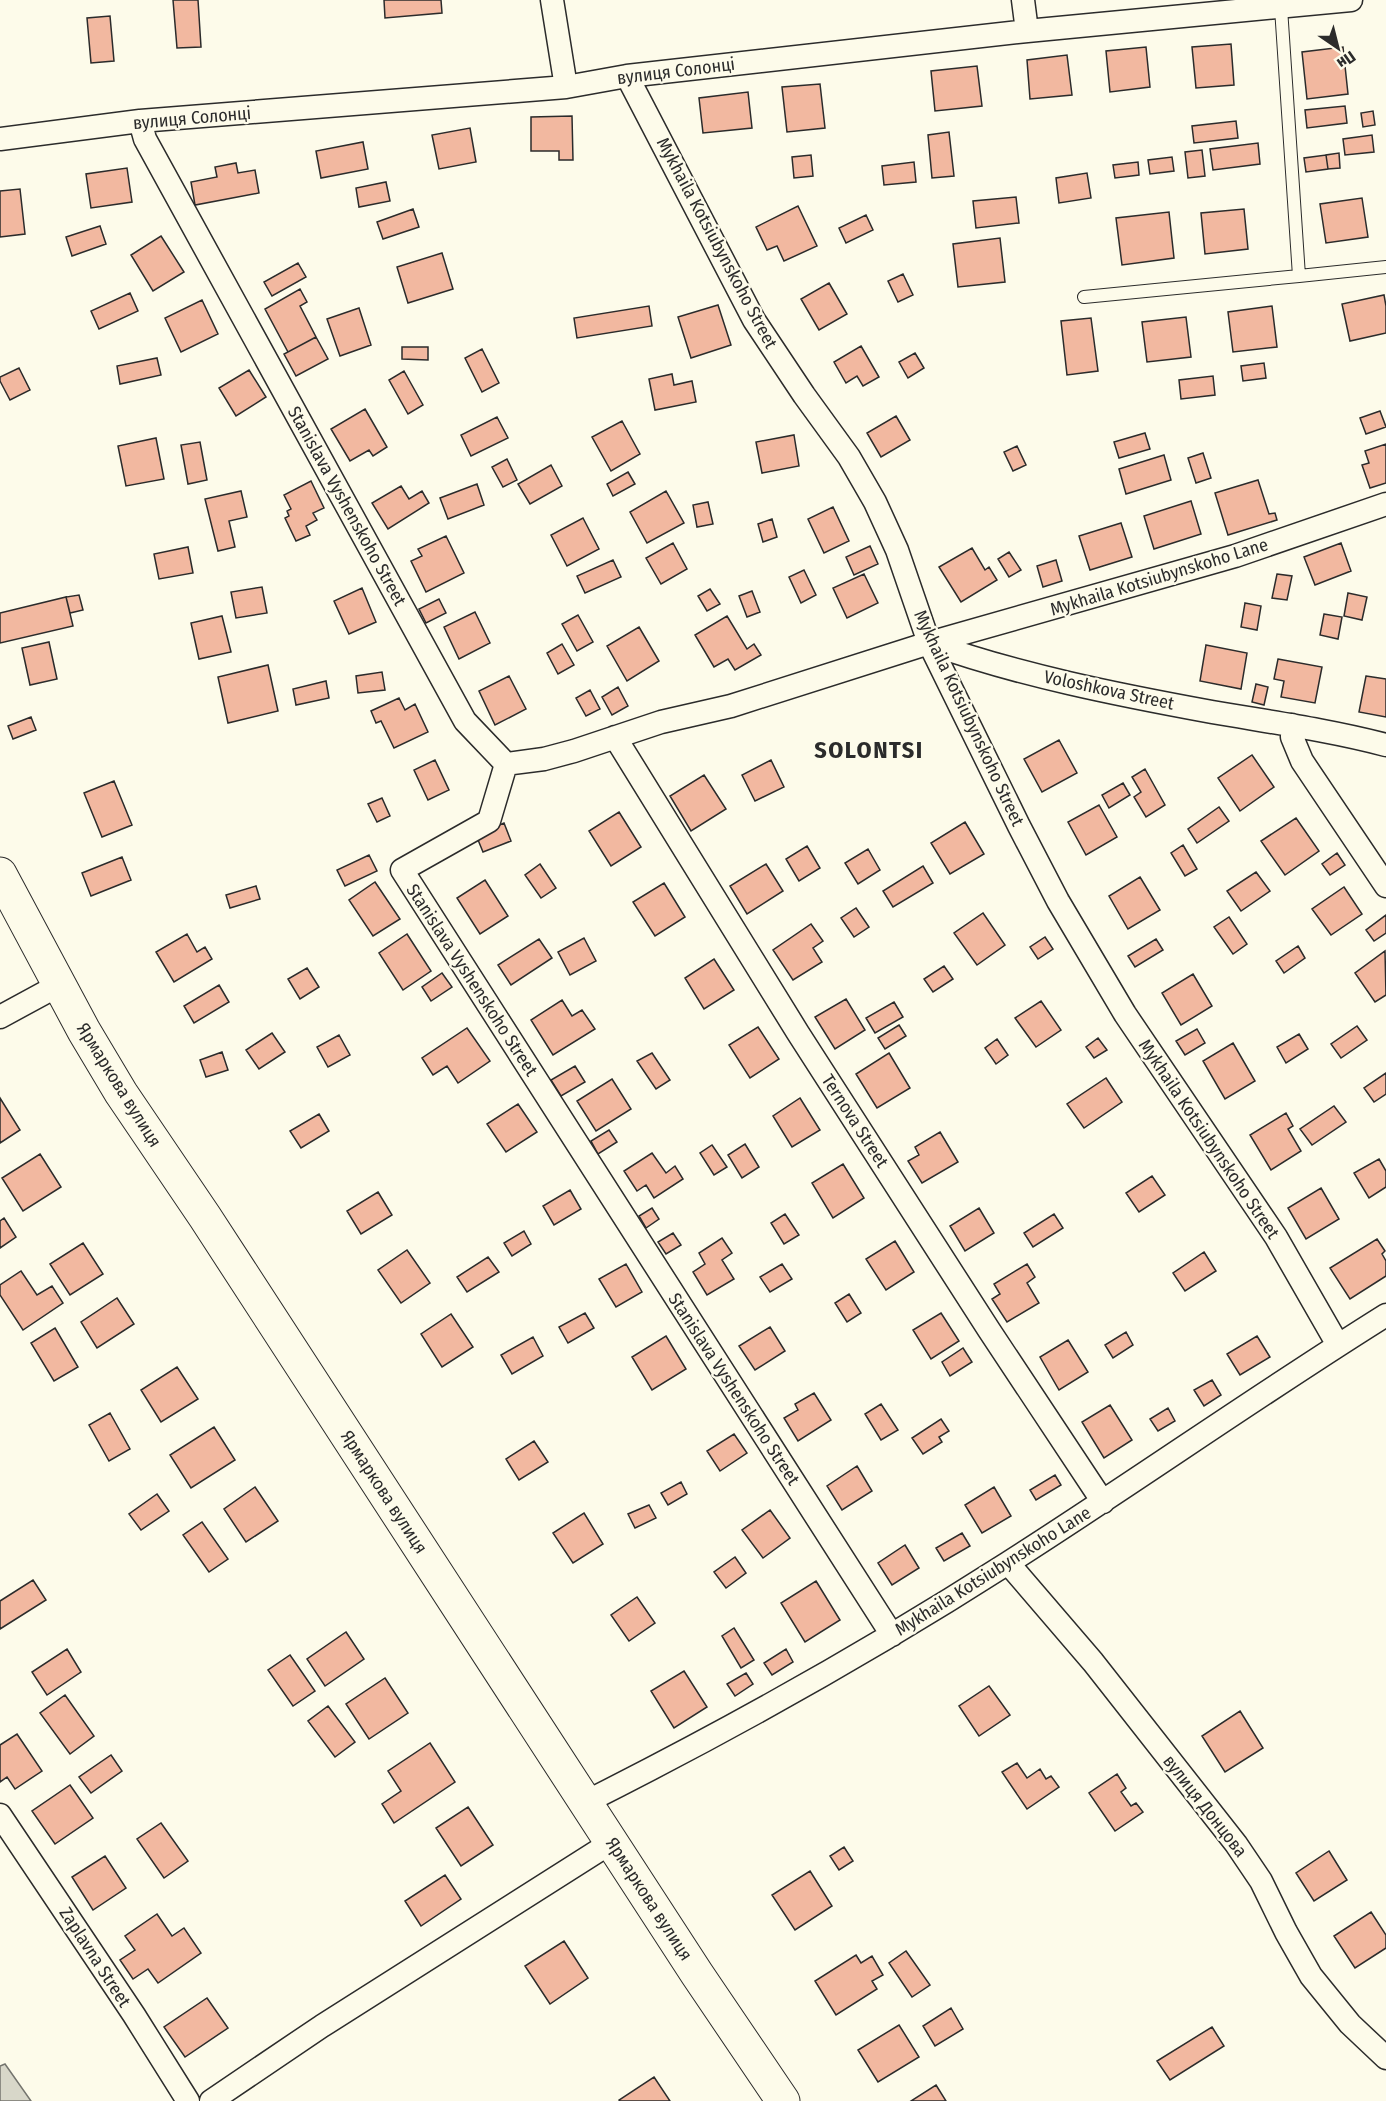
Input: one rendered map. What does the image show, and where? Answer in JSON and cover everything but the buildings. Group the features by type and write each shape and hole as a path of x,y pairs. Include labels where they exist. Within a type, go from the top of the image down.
{"main road":[{"name":"Ярмаркова вулиця","path":"0,874 84,1031 121,1093 205,1217 783,2101"}],"street":[{"path":"552,0 566,87"},
{"path":"1023,0 1027,31"},
{"name":"вулиця Солонці","path":"0,140 140,121 566,87 627,76 1027,31 1351,0"},
{"name":"Mykhaila Kotsiubynskoho Street","path":"627,76 754,320 849,457 875,501 897,550 929,643 1058,902 1125,1014 1276,1237 1338,1345"},
{"name":"Stanislava Vyshenskoho Street","path":"140,121 145,139 465,720 506,764 489,821 402,870 892,1635"},
{"name":"Mykhaila Kotsiubynskoho Lane","path":"506,764 544,759 661,722 731,706 929,643 1235,556 1386,504"},
{"name":"Voloshkova Street","path":"929,643 989,663 1055,679 1386,745"},
{"path":"1292,725 1295,749 1302,761 1386,886"},
{"name":"Ternova Street","path":"615,737 798,1033 988,1330 1103,1502"},
{"path":"0,1017 59,985"},
{"name":"Mykhaila Kotsiubynskoho Lane","path":"586,1802 668,1762 892,1635 1103,1502 1386,1315"},
{"name":"вулиця Донцова","path":"1008,1563 1099,1670 1236,1844 1261,1881 1311,1976 1350,2024 1386,2058"},
{"name":"Zaplavna Street","path":"0,1815 188,2101"},
{"path":"211,2101 322,2026 612,1842"}],"lane":[{"path":"1281,8 1299,276"},
{"path":"1084,297 1386,267"}],"shaded area":[{"path":"5,2064 31,2101 0,2101 0,2066"}],"district":[{"name":"SOLONTSI","path":"869,750"}]}
